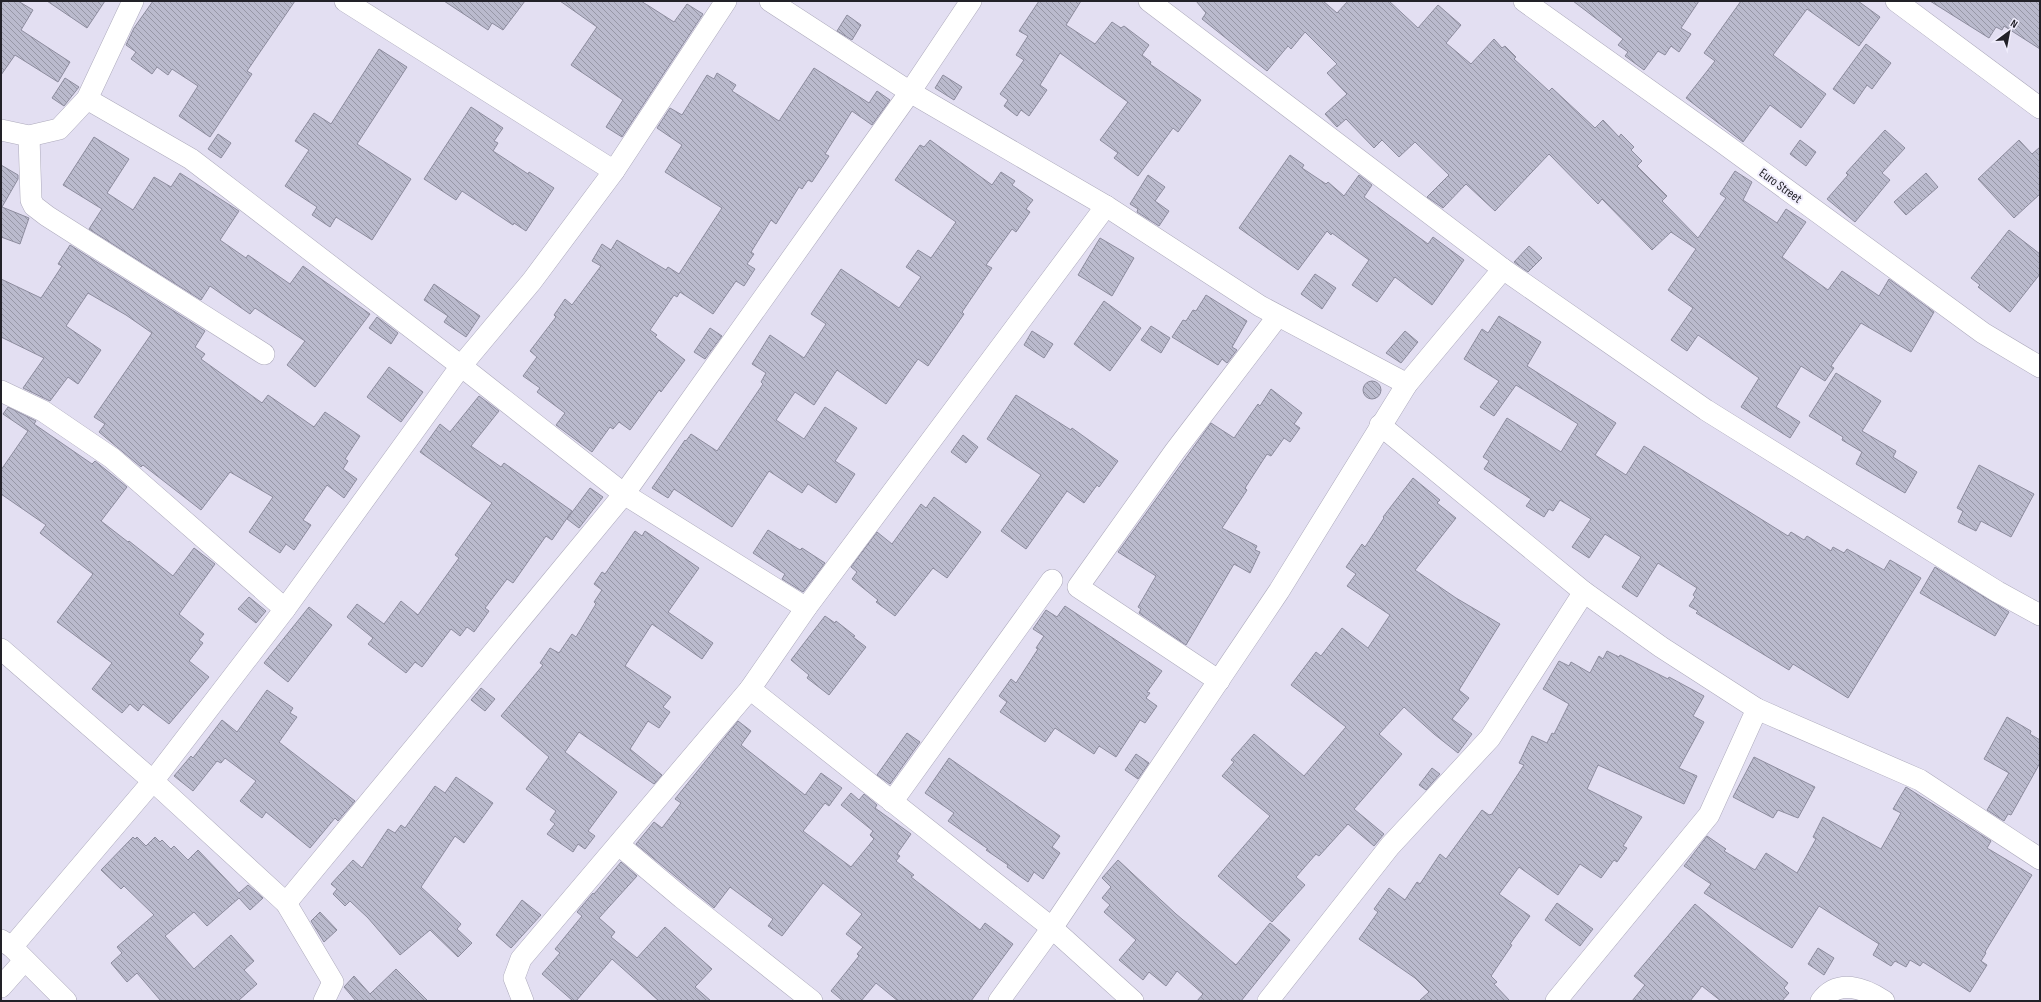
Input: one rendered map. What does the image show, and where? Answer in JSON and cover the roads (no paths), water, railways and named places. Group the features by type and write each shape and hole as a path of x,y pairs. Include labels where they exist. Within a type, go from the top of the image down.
{"street":[{"path":"1,130 29,136 60,129 87,99 134,1"},
{"path":"345,1 614,171"},
{"path":"1,987 12,949 153,781 285,610 461,366 532,280 614,171 726,1"},
{"path":"770,1 910,92 1106,206 1260,306 1407,384"},
{"path":"286,903 624,494 910,92 972,1"},
{"path":"1149,1 1503,270 1706,410 1998,592 2040,615"},
{"name":"Euro Street","path":"1524,1 1726,145 1983,332 2040,367"},
{"path":"1896,1 2040,108"},
{"path":"87,99 191,159 461,366 624,494 806,608"},
{"path":"29,136 31,200 34,206 47,216 264,354"},
{"path":"523,1001 514,978 521,959 750,689 806,608 1106,206"},
{"path":"1000,1001 1052,928 1279,591 1380,425 1407,384 1503,270"},
{"path":"1219,681 1078,586 1175,451 1278,316"},
{"path":"1,391 43,411 112,458 285,610"},
{"path":"1380,425 1584,592 1661,648 1757,709 1920,780 2040,859"},
{"path":"892,802 1052,580"},
{"path":"1268,1001 1390,846 1490,738 1584,592"},
{"path":"1,649 153,781 286,903 333,982 324,1001"},
{"path":"750,689 1052,928 1133,1001"},
{"path":"1556,1001 1709,815 1757,709"},
{"path":"619,845 682,898 812,1001"},
{"path":"12,949 66,1001"},
{"path":"1821,1001 1827,993 1846,986 1870,991 1884,1001"}]}
